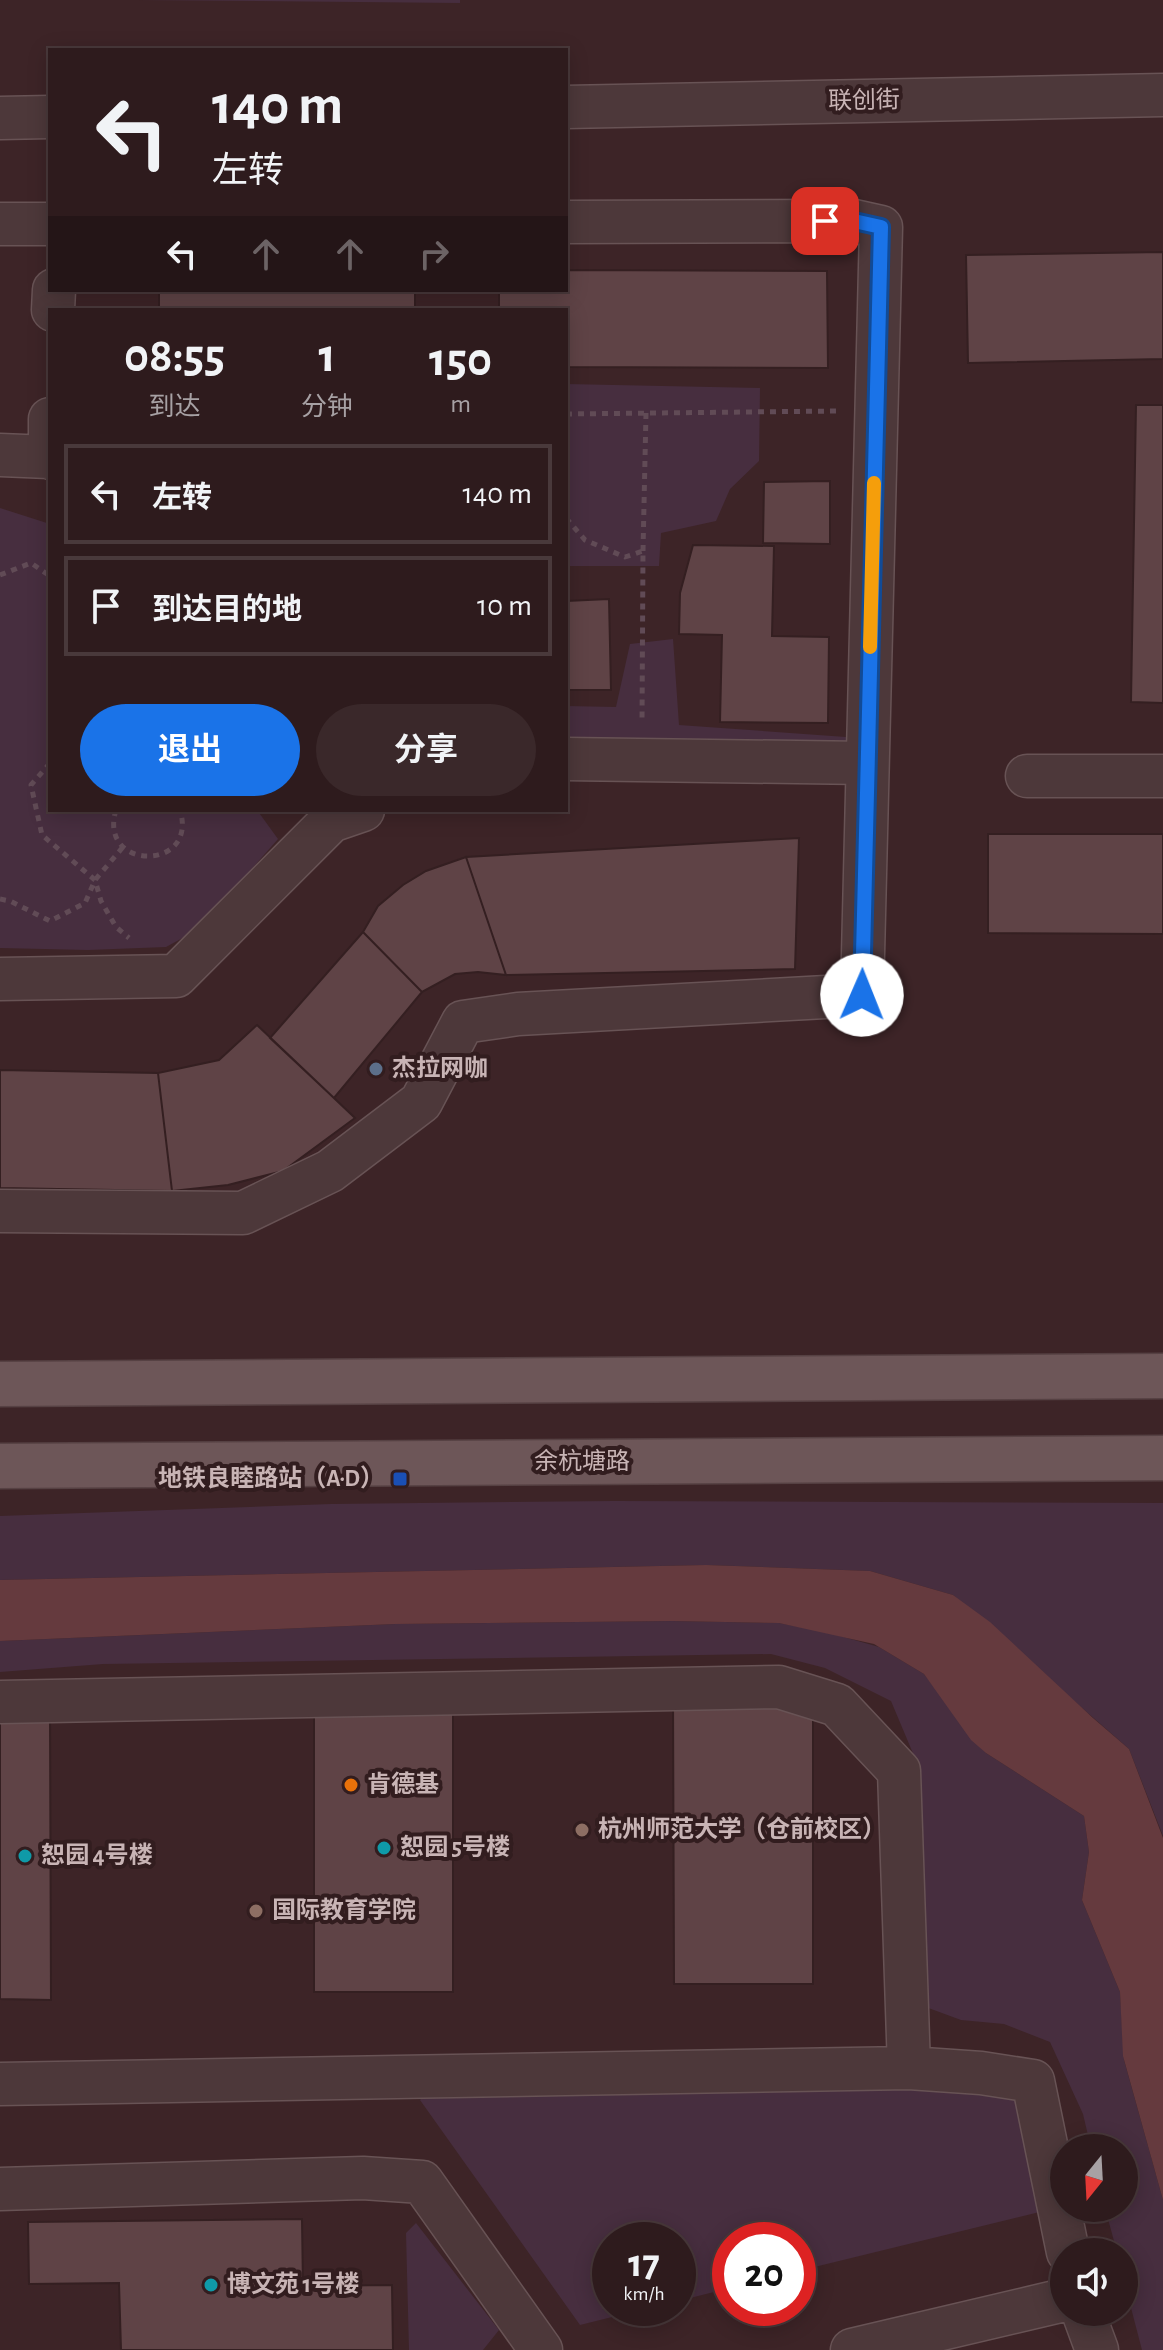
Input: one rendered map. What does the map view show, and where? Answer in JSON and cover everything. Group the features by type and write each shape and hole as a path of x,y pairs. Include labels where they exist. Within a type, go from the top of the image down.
{"main road":[{"path":"0,1384 1163,1376"},
{"name":"余杭塘路","path":"0,1466 1163,1458"}],"street":[{"name":"联创街","path":"568,107 1163,95"},
{"path":"0,118 48,117"},
{"path":"0,1211 243,1213 330,1171 421,1102 463,1022 518,1014 862,995 881,227 854,221 568,222"},
{"path":"0,224 48,224"},
{"path":"0,455 48,457"},
{"path":"568,759 867,763"},
{"path":"1027,776 1163,776"},
{"path":"0,979 176,976 339,814"},
{"path":"0,1702 779,1687 837,1705 899,1771 909,2068"},
{"path":"0,2084 909,2068 981,2073 1033,2081 1065,2238"},
{"path":"0,2189 363,2178 422,2182 541,2350"},
{"path":"852,2350 1050,2303"},
{"path":"1088,2326 1097,2350"}],"path":[{"path":"568,414 876,410"},
{"path":"642,760 646,413"},
{"path":"568,520 585,540 625,557 643,551"},
{"path":"0,575 31,563 48,575"},
{"path":"48,765 31,785 42,835 95,880 101,901 116,927 176,976"},
{"path":"116,812 113,825 116,837 123,847 142,857 164,854 173,847 183,827 180,812"},
{"path":"0,899 50,921 85,903 95,880 123,847"}],"shaded area":[{"path":"138,0 460,0 460,3"},
{"path":"568,384 760,388 759,461 730,489 716,521 661,533 659,566 568,566"},
{"path":"0,508 48,523 48,812 258,812 278,839 199,929 166,947 88,950 0,948"},
{"path":"673,639 679,725 846,737 848,749 568,744 568,706 616,707 630,644"},
{"path":"614,1501 1163,1503 1163,1836 1129,1749 953,1595 870,1571 706,1565 0,1580 0,1516 331,1504"},
{"path":"706,1565 870,1571 953,1595 990,1622 1129,1749 1163,1838 1163,2200 1123,2056 1120,1992 1082,1900 1089,1852 1084,1816 986,1753 971,1740 924,1674 874,1644 779,1623 672,1621 395,1624 0,1641 0,1580"},
{"path":"672,1621 779,1623 826,1632 879,1647 924,1674 986,1753 1084,1816 1089,1852 1082,1900 1120,1992 1124,2060 1163,2200 1163,2350 1142,2350 1136,2326 1138,2238 1113,2238 1109,2222 1138,2222 1138,2134 1088,2134 1083,2114 1050,2042 1004,2024 961,2020 923,2006 920,1770 891,1701 825,1668 771,1654 103,1664 0,1672 0,1641 395,1624"},
{"path":"438,2083 1004,2087 1018,2104 1050,2209 816,2267 816,2222 712,2222 712,2292 696,2296 696,2222 592,2222 592,2322 580,2325 420,2100"},
{"path":"416,2223 499,2330 483,2350 409,2350 406,2233"}],"building":[{"path":"1163,252 1163,359 968,363 966,255"},
{"path":"568,270 827,271 828,368 568,367 568,308 499,308 499,292 568,292"},
{"path":"159,292 415,292 415,308 159,308"},
{"path":"1136,405 1163,405 1163,703 1131,702"},
{"path":"830,481 830,544 763,543 764,482"},
{"path":"693,545 774,546 772,636 829,637 828,723 720,722 722,635 679,634 680,593"},
{"path":"609,599 611,690 568,690 568,601"},
{"path":"988,834 1163,834 1163,934 988,933"},
{"path":"799,838 795,969 506,975 466,857"},
{"path":"466,857 506,975 478,972 455,974 422,992 363,932 378,906 403,885 426,871"},
{"path":"363,932 422,992 334,1098 270,1038"},
{"path":"257,1025 355,1118 283,1171 228,1185 172,1191 158,1073 219,1060"},
{"path":"0,1070 158,1073 172,1191 0,1188"},
{"path":"673,1696 813,1696 813,1984 674,1984"},
{"name":"恕园 5号楼","path":"314,1704 453,1704 453,1992 314,1992"},
{"name":"恕园 4号楼","path":"0,1712 50,1712 51,2000 0,1999"},
{"name":"博文苑 1号楼","path":"302,2219 303,2286 392,2285 393,2350 121,2350 119,2283 29,2284 28,2222"}],"slow traffic":[{"path":"870,647 874,483"}],"place":[{"name":"杰拉网咖","path":"376,1069"},
{"name":"地铁良睦路站（A·D）","path":"400,1479"},
{"name":"肯德基","path":"351,1785"},
{"name":"杭州师范大学（仓前校区）","path":"582,1830"},
{"name":"恕园 5号楼","path":"384,1848"},
{"name":"恕园 4号楼","path":"25,1856"},
{"name":"国际教育学院","path":"256,1911"},
{"name":"博文苑 1号楼","path":"211,2285"}],"route":[{"path":"825,221 854,221 881,227 862,995"}]}
